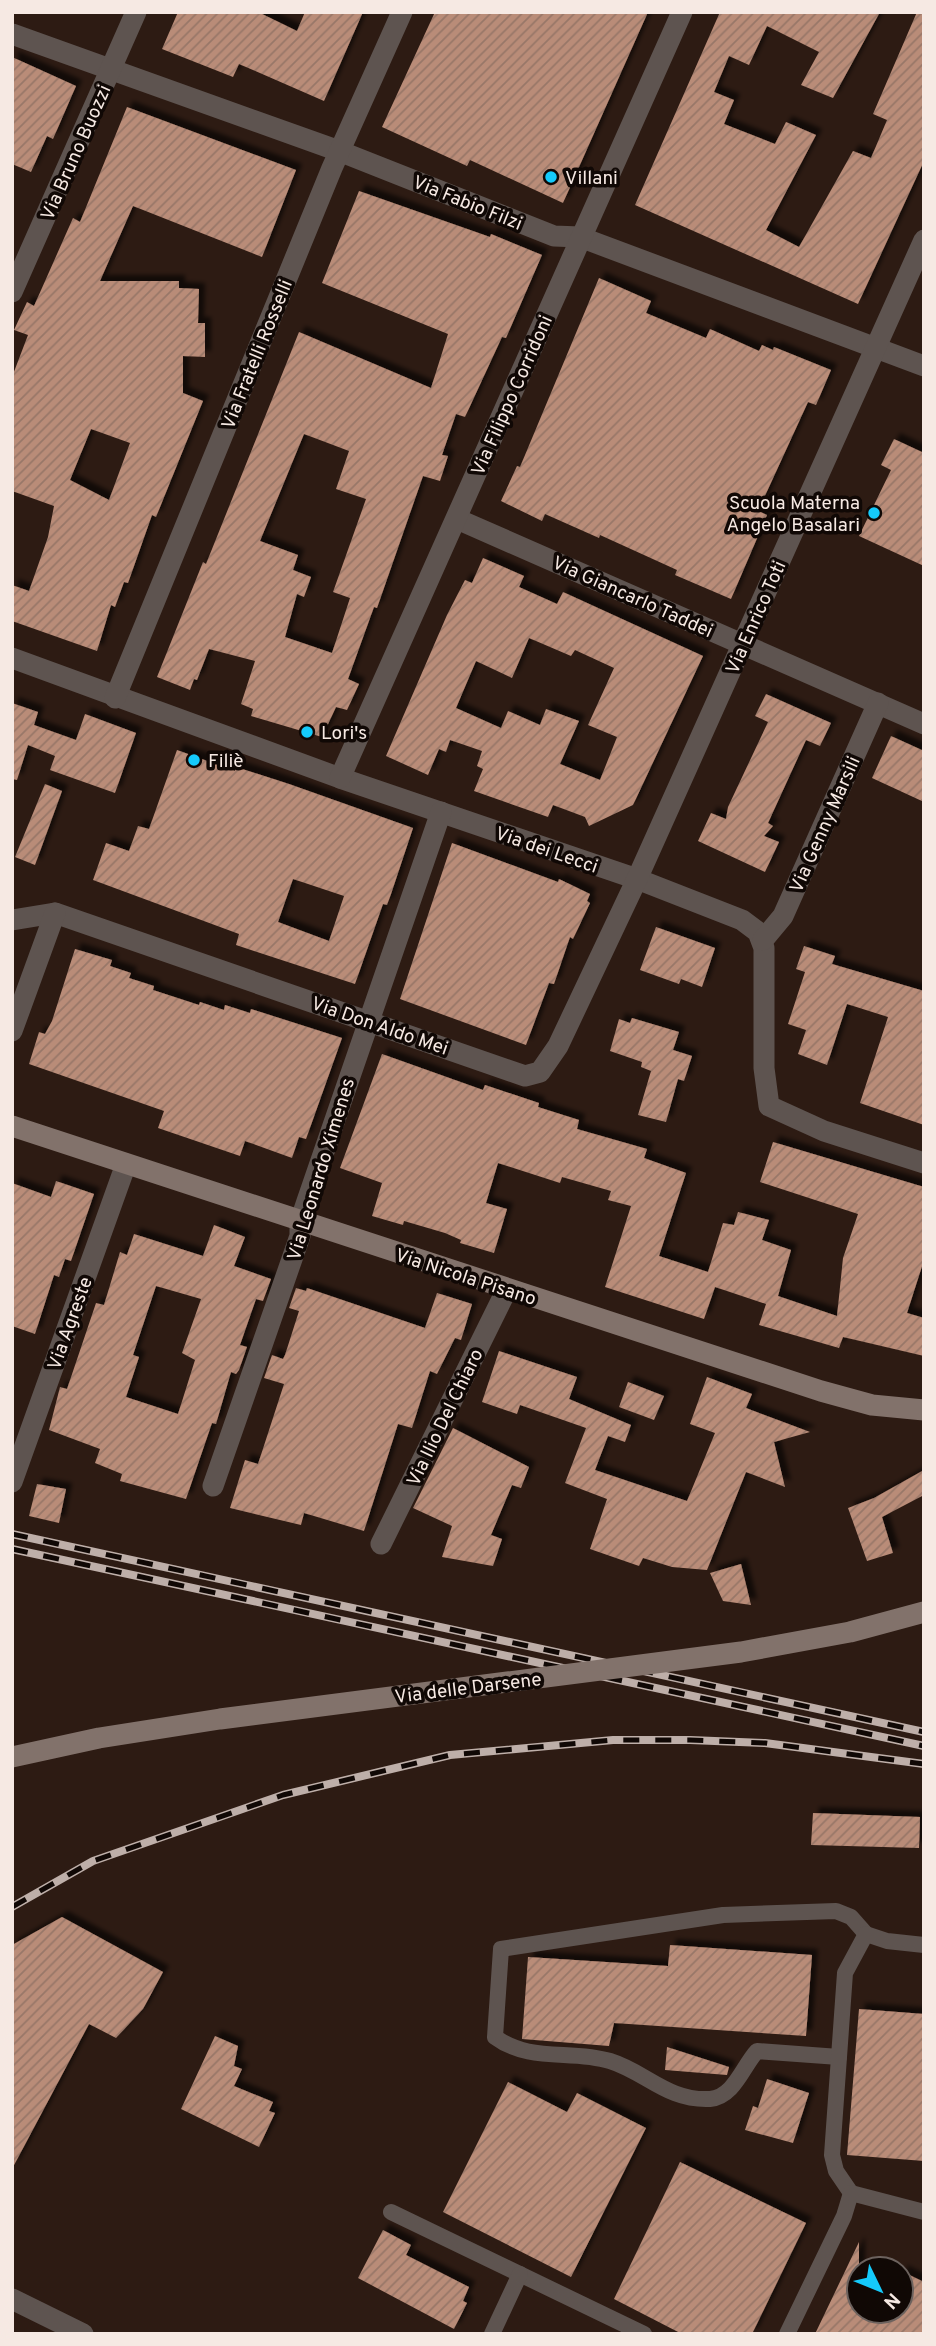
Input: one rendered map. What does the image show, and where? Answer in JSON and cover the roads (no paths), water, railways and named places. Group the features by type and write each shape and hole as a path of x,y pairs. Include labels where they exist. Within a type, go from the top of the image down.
{"street":[{"name":"Via Bruno Buozzi","path":"12,292 136,12"},
{"name":"Via Fratelli Rosselli","path":"115,698 339,151 402,12"},
{"name":"Via Filippo Corridoni","path":"340,778 682,12"},
{"name":"Via Fabio Filzi","path":"12,34 339,151 554,236 580,237 924,366"},
{"name":"Via Enrico Toti","path":"636,879 924,240"},
{"name":"Via Giancarlo Taddei","path":"457,519 924,724"},
{"name":"Via dei Lecci","path":"12,658 115,698 340,778 636,879 742,920 758,932 763,940"},
{"name":"Via Genny Marsili","path":"763,940 783,916 878,703"},
{"name":"Via Leonardo Ximenes","path":"213,1486 300,1236 300,1222 368,1020 441,812"},
{"name":"Via Don Aldo Mei","path":"12,920 55,913 525,1076 537,1074 549,1063 636,879"},
{"path":"12,1031 55,913"},
{"path":"763,940 764,1068 769,1106 824,1131 924,1163"},
{"name":"Via Nicola Pisano","path":"12,1126 821,1391 872,1405 924,1410"},
{"name":"Via Agreste","path":"12,1482 126,1164"},
{"name":"Via Ilio Del Chiaro","path":"381,1544 507,1289"},
{"name":"Via delle Darsene","path":"12,1757 99,1738 220,1718 741,1652 850,1632 924,1612"},
{"path":"12,2299 83,2334"}],"lane":[{"path":"839,2057 757,2051 727,2093 711,2099 669,2093 610,2061 525,2053 509,2047 495,2037 502,1949 723,1915 836,1911 851,1917 866,1934 887,1941 924,1945"},
{"path":"866,1934 845,1973 832,2155 836,2171 850,2193 924,2212"},
{"path":"787,2334 844,2216 850,2193"},
{"path":"391,2212 644,2334"},
{"path":"492,2334 520,2274"}],"railway":[{"path":"12,1534 924,1732"},
{"path":"12,1549 924,1746"},
{"path":"12,1907 93,1861 283,1795 450,1755 613,1740 690,1740 765,1743 924,1764"}],"place":[{"name":"Villani","path":"551,177"},
{"name":"Scuola Materna Angelo Basalari","path":"874,513"},
{"name":"Lori's","path":"307,732"},
{"name":"Filiè","path":"194,760"}]}
